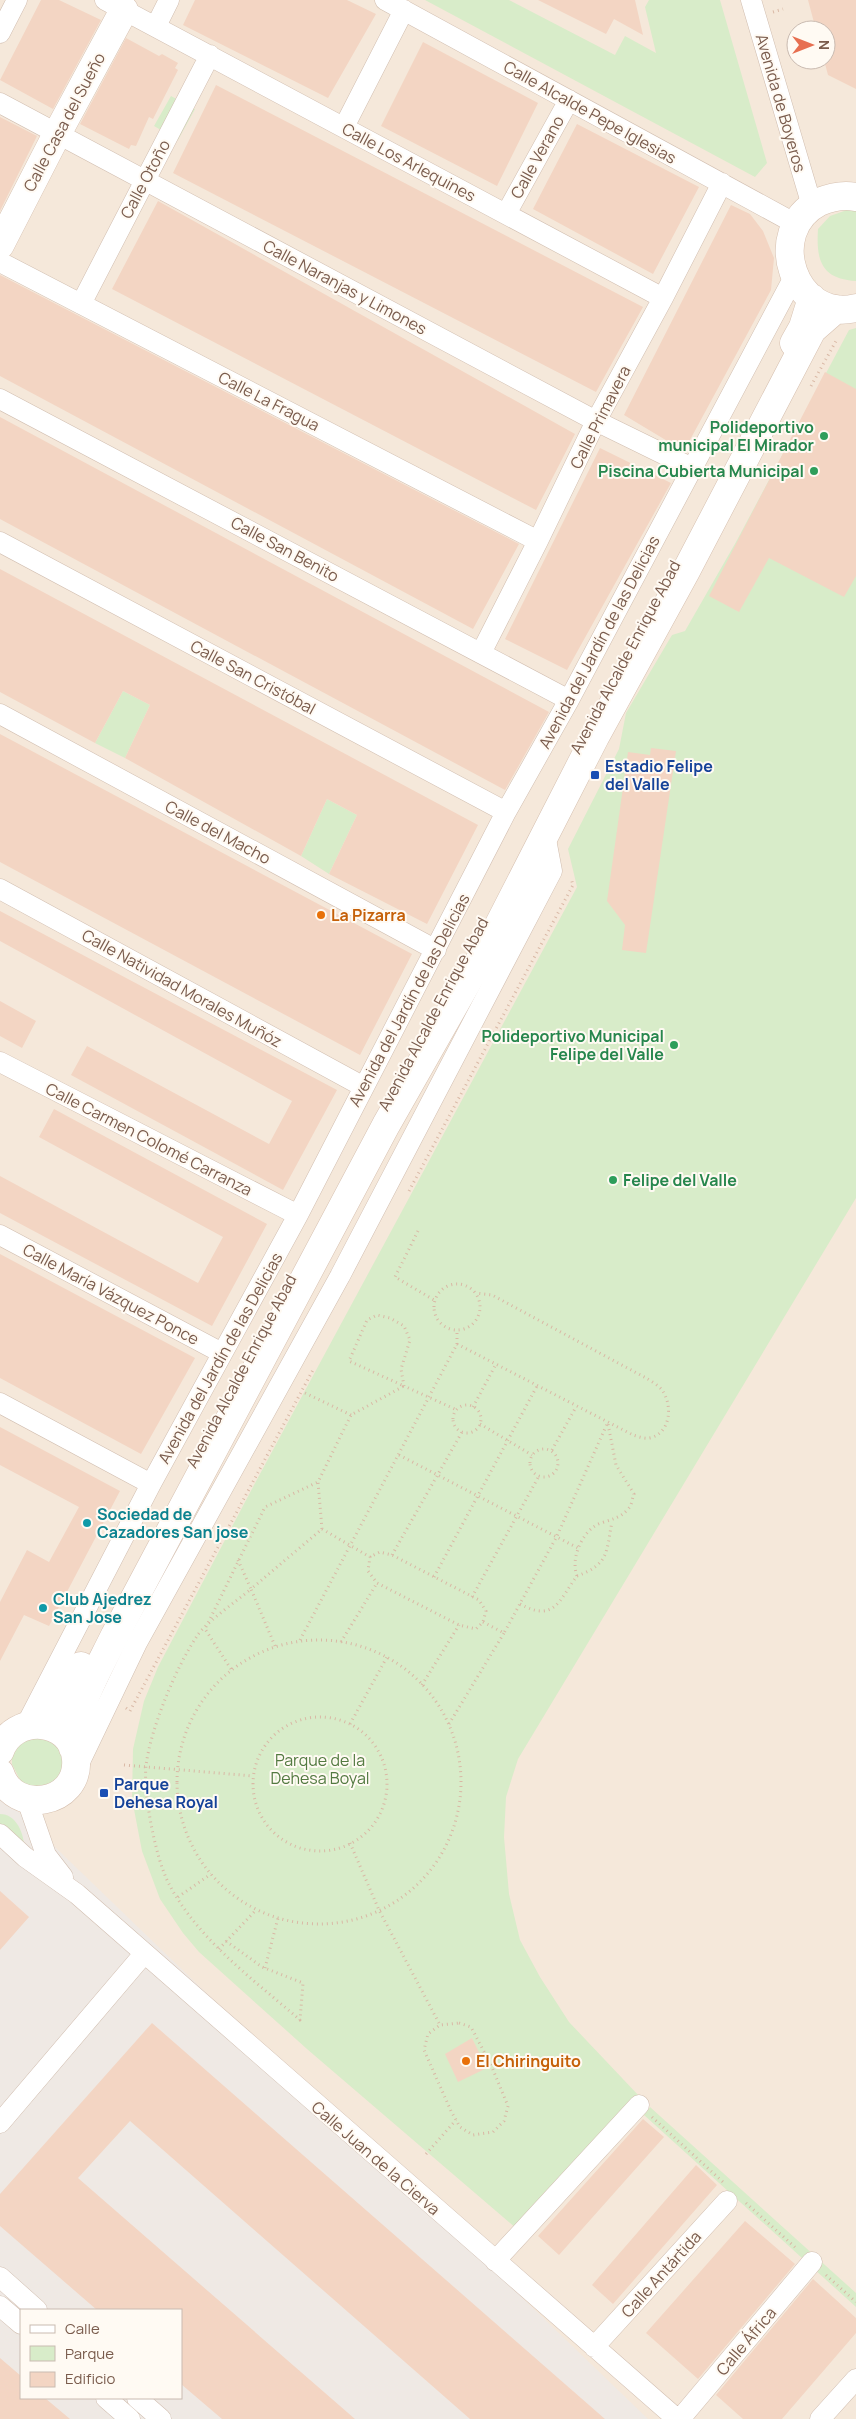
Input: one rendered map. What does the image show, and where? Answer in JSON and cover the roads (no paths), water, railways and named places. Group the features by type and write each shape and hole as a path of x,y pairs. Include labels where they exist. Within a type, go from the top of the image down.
{"main road":[{"name":"Calle Casa del Sueño","path":"0,245 57,134 119,3"},
{"path":"835,305 802,289 794,277 789,259 790,241 804,215 828,198 853,191"},
{"name":"Avenida Alcalde Enrique Abad","path":"74,1760 75,1722 83,1699 115,1635 386,1125 490,942 595,737 686,571 812,330 835,305"},
{"name":"Avenida Alcalde Enrique Abad","path":"1,1746 17,1729 35,1725 65,1696 116,1605 261,1331 803,327 835,305"},
{"path":"9,1790 45,1800 62,1793 70,1783 74,1760 58,1730 35,1725"}],"street":[{"path":"0,33 16,0"},
{"path":"156,26 169,0"},
{"name":"Calle Alcalde Pepe Iglesias","path":"385,0 722,183 804,215"},
{"name":"Avenida de Boyeros","path":"751,0 804,215"},
{"name":"Calle Los Arlequines","path":"119,3 156,26 663,298"},
{"path":"344,127 404,10"},
{"name":"Calle Otoño","path":"81,304 210,55"},
{"name":"Calle Verano","path":"506,214 569,100"},
{"name":"Calle Naranjas y Limones","path":"0,103 596,420 692,468"},
{"name":"Calle Primavera","path":"481,653 538,541 596,420 663,298 722,183"},
{"name":"Calle La Fragua","path":"0,262 538,541"},
{"name":"Avenida del Jardín de las Delicias","path":"35,1725 151,1484 298,1215 506,812 569,700 794,277"},
{"name":"Calle San Benito","path":"0,399 569,700"},
{"name":"Calle San Cristóbal","path":"0,542 506,812"},
{"name":"Calle del Macho","path":"0,714 436,950"},
{"name":"Calle Natividad Morales Muñóz","path":"0,889 364,1087"},
{"name":"Calle Carmen Colomé Carranza","path":"0,1062 298,1215"},
{"name":"Calle María Vázquez Ponce","path":"0,1235 222,1353"},
{"path":"0,1403 151,1484"},
{"path":"9,1790 46,1855 77,1894"},
{"path":"0,1834 25,1857 77,1894"},
{"name":"Calle Juan de la Cierva","path":"77,1894 143,1955 678,2419"},
{"path":"0,2123 143,1955"},
{"path":"495,2261 638,2105"},
{"name":"Calle Antártida","path":"594,2347 727,2201"},
{"name":"Calle África","path":"678,2419 812,2262"},
{"path":"0,2277 36,2309"},
{"path":"0,2306 20,2323"},
{"path":"820,2419 856,2379"},
{"path":"107,2399 130,2419"},
{"path":"138,2399 161,2419"}],"place":[{"name":"Polideportivo municipal El Mirador","path":"824,436"},
{"name":"Piscina Cubierta Municipal","path":"814,471"},
{"name":"Estadio Felipe del Valle","path":"595,775"},
{"name":"La Pizarra","path":"321,915"},
{"name":"Polideportivo Municipal Felipe del Valle","path":"674,1045"},
{"name":"Felipe del Valle","path":"613,1180"},
{"name":"Sociedad de Cazadores San jose","path":"87,1523"},
{"name":"Club Ajedrez San Jose","path":"43,1608"},
{"name":"Parque Dehesa Royal","path":"104,1793"},
{"name":"El Chiringuito","path":"466,2061"}],"park label":[{"name":"Parque de la Dehesa Boyal","path":"320,1769"}]}
